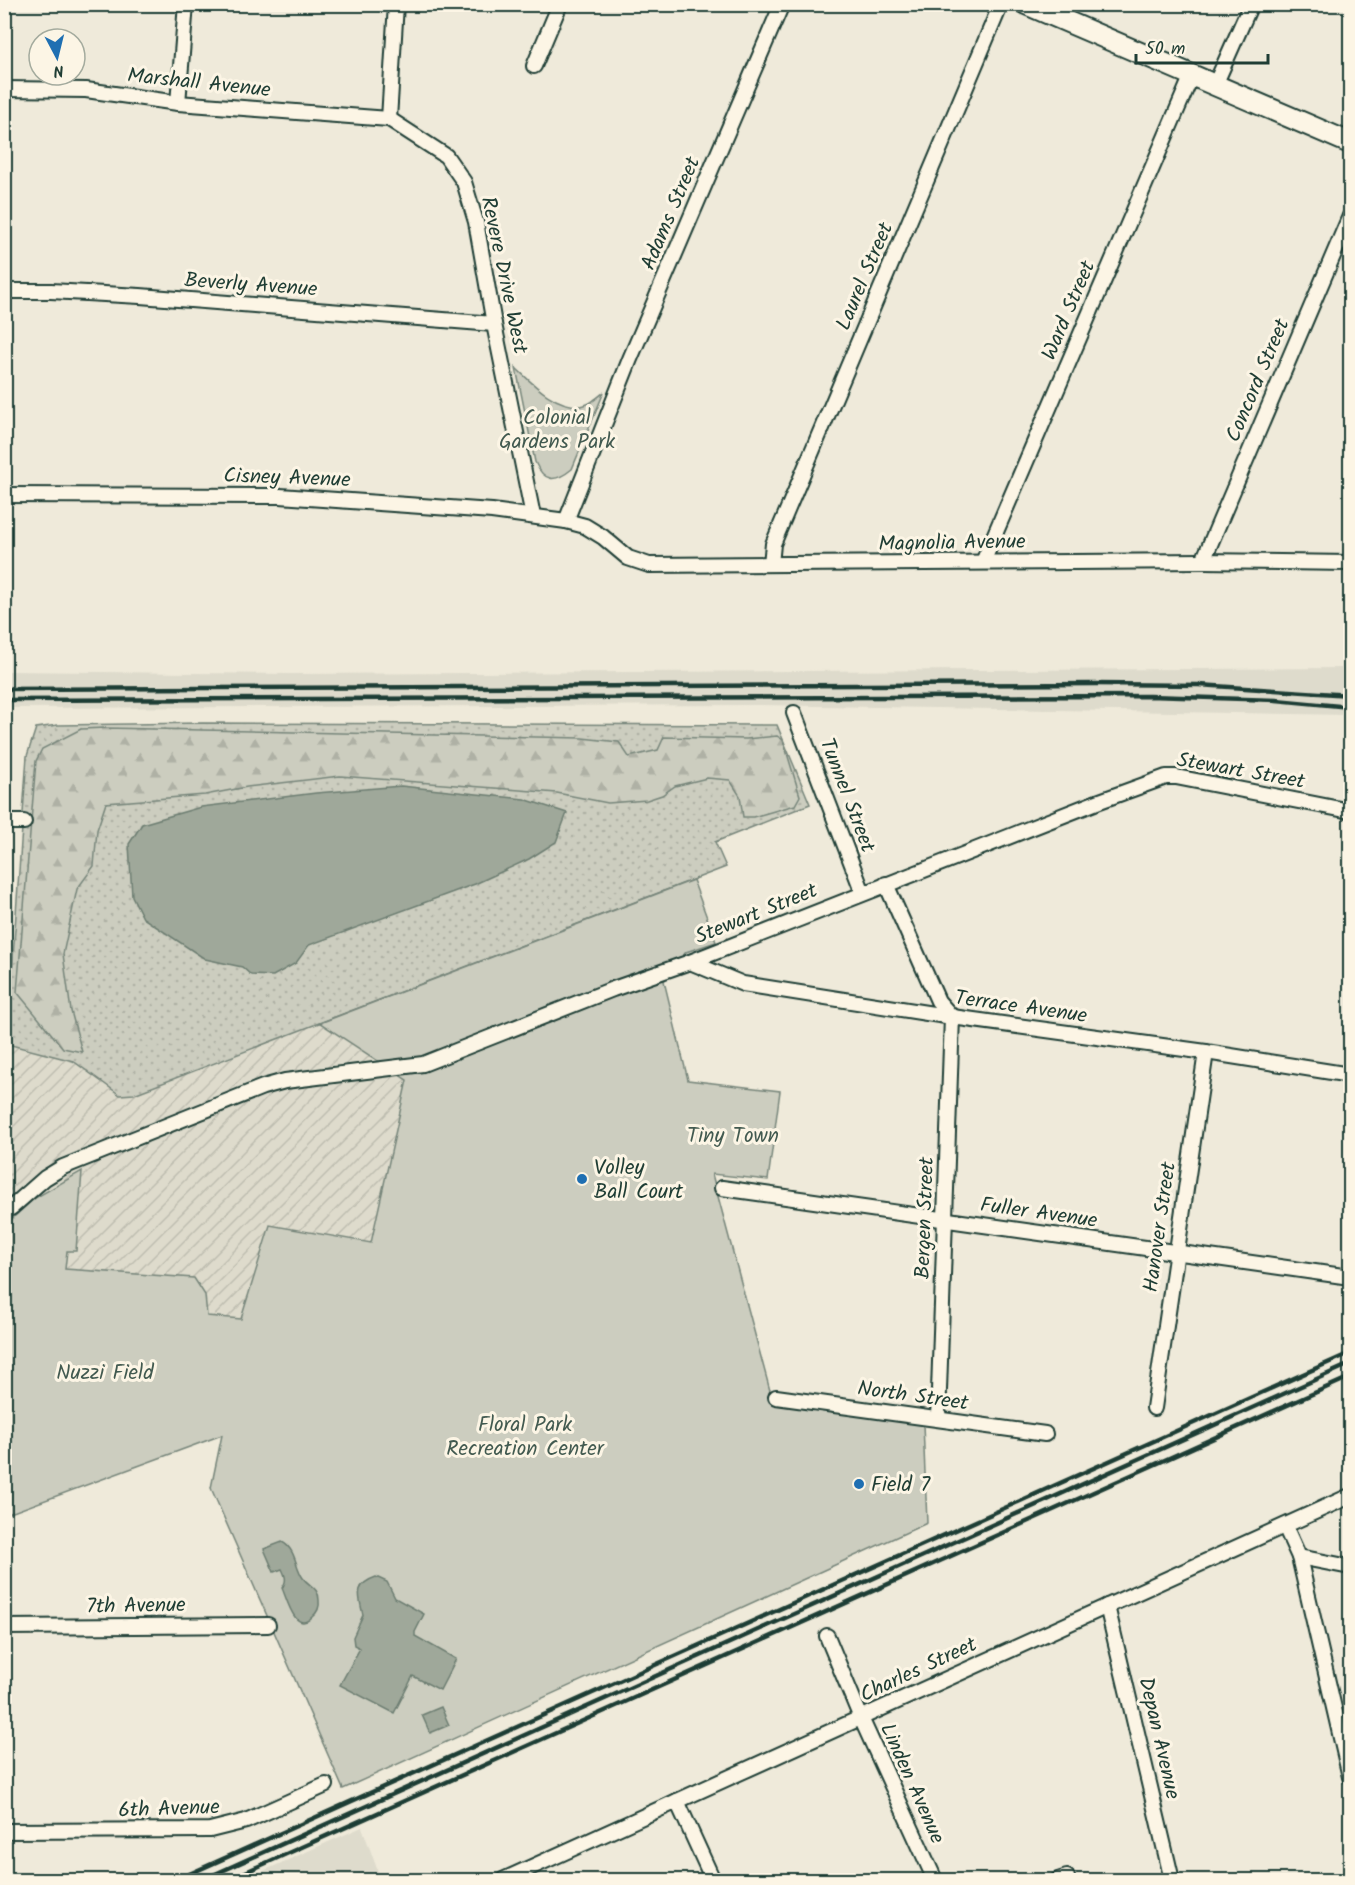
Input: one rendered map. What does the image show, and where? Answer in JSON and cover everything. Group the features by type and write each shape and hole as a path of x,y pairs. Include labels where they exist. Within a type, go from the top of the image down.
{"main road":[{"path":"1026,4 1350,143"}],"street":[{"path":"178,103 186,4"},
{"path":"389,119 396,4"},
{"path":"534,66 560,4"},
{"name":"Adams Street","path":"566,521 630,359 782,4"},
{"name":"Laurel Street","path":"771,564 771,549 1001,4"},
{"path":"1215,85 1251,4"},
{"name":"Ward Street","path":"983,562 1192,75"},
{"name":"Marshall Avenue","path":"4,89 86,90 178,103 389,119"},
{"name":"Revere Drive West","path":"389,119 446,156 464,182 476,222 533,516"},
{"name":"Concord Street","path":"1203,561 1350,216"},
{"name":"Beverly Avenue","path":"4,291 140,296 494,324"},
{"name":"Cisney Avenue","path":"4,495 280,496 492,511 566,521"},
{"name":"Magnolia Avenue","path":"566,521 591,529 628,558 641,564 656,565 1203,561 1350,563"},
{"name":"Tunnel Street","path":"794,713 863,893"},
{"name":"Stewart Street","path":"4,1212 12,1208 45,1178 63,1167 264,1087 285,1081 423,1064 1166,777 1176,777 1350,811"},
{"path":"4,822 24,822"},
{"path":"886,884 938,1001 952,1017"},
{"name":"Terrace Avenue","path":"690,962 743,984 1350,1075"},
{"name":"Bergen Street","path":"938,1419 952,1017"},
{"name":"Hanover Street","path":"1154,1408 1206,1052"},
{"name":"Fuller Avenue","path":"722,1188 1350,1277"},
{"name":"North Street","path":"776,1397 1045,1434"},
{"name":"Charles Street","path":"503,1881 1350,1496"},
{"path":"1285,1526 1299,1557 1350,1772"},
{"path":"1299,1557 1350,1567"},
{"name":"Depan Avenue","path":"1107,1606 1172,1881"},
{"name":"7th Avenue","path":"4,1628 268,1625"},
{"name":"Linden Avenue","path":"827,1636 861,1718 935,1881"},
{"name":"6th Avenue","path":"4,1831 210,1830 246,1821 326,1785"},
{"path":"677,1801 713,1881"}],"shaded area":[{"path":"1350,668 1350,715 759,705 4,708 5,671 290,674"},
{"path":"401,786 524,799 567,813 556,842 529,859 475,884 309,945 296,963 273,976 251,975 242,967 205,959 143,918 132,896 129,844 142,824 201,807 316,793"},
{"path":"320,1023 407,1080 371,1243 271,1225 241,1319 207,1316 205,1295 194,1278 65,1269 66,1250 76,1250 5,1225 4,1082 7,1044 73,1061 120,1095 134,1094"},
{"path":"282,1542 293,1554 300,1574 319,1596 318,1610 306,1621 301,1622 292,1613 282,1588 285,1577 282,1569 274,1572 264,1549"},
{"path":"376,1577 387,1582 395,1598 424,1614 415,1636 456,1659 440,1690 413,1676 394,1713 340,1685 360,1648 354,1645 353,1637 363,1615 359,1592 364,1584"},
{"path":"441,1707 449,1725 430,1733 422,1715"},
{"path":"362,1827 381,1880 243,1880"}],"green space":[{"name":"Colonial Gardens Park","path":"516,368 544,393 570,405 587,404 604,392 572,469 560,477 546,477 535,462"},
{"path":"202,723 777,725 810,804 715,842 726,867 134,1094 120,1095 73,1061 7,1044 27,756 36,728 58,725"},
{"path":"81,729 582,738 619,742 629,757 658,750 664,737 746,739 777,736 783,740 800,796 795,805 753,817 743,817 740,796 730,780 707,778 675,786 662,795 647,800 608,803 557,793 340,776 247,787 205,795 106,803 97,830 94,866 77,889 63,954 71,1011 82,1052 63,1048 17,992 36,761 42,749"},
{"name":"Floral Park Recreation Center","path":"693,880 716,942 686,952 664,981 688,1080 780,1091 768,1180 712,1174 773,1402 923,1424 927,1523 343,1789 211,1488 222,1435 5,1515 5,1225 35,1198 82,1171 76,1251 67,1251 65,1269 194,1278 205,1295 207,1316 241,1319 270,1225 371,1243 407,1080 320,1023"}],"railway":[{"path":"4,689 1096,684 1199,685 1350,695"},
{"path":"4,700 1149,696 1276,700 1350,707"},
{"path":"176,1880 1350,1353"},
{"path":"202,1880 1350,1364"},
{"path":"228,1880 1350,1377"}],"place":[{"name":"Volley Ball Court","path":"582,1179"},
{"name":"Field 7","path":"859,1484"}],"park label":[{"name":"Tiny Town","path":"733,1135"},
{"name":"Nuzzi Field","path":"105,1372"}]}
